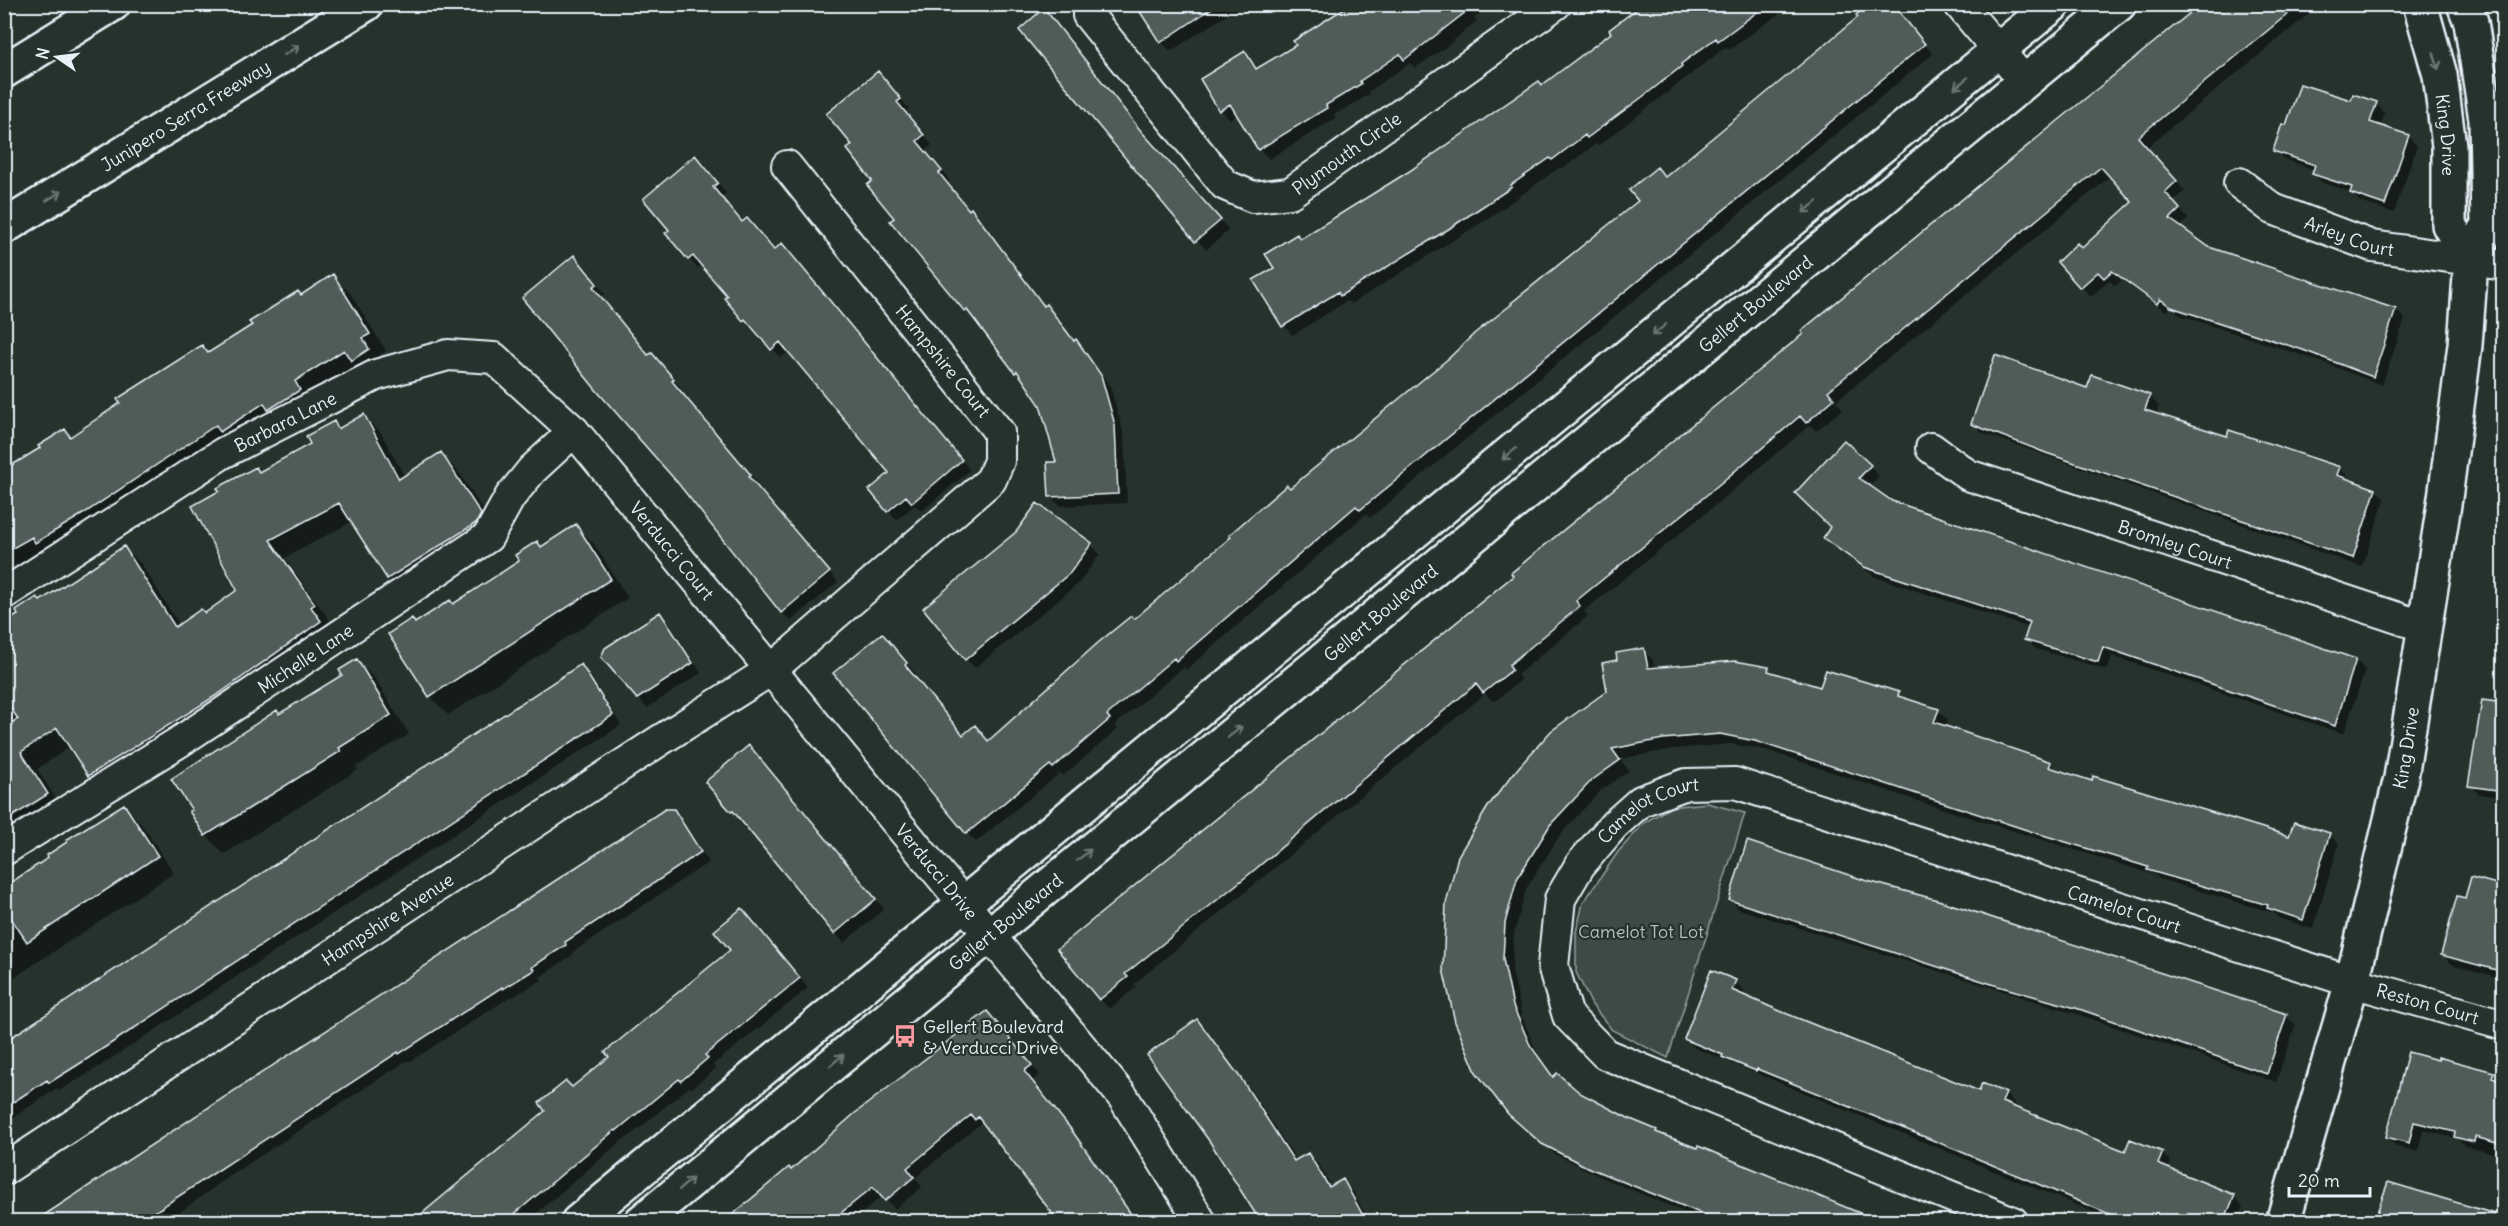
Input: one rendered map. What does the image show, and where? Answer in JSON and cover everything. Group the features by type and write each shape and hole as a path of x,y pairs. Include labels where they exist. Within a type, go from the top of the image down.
{"main road":[{"path":"4,71 113,4"},
{"name":"Junipero Serra Freeway","path":"4,227 366,4"},
{"path":"578,1221 2000,51 2054,4"},
{"name":"Gellert Boulevard","path":"641,1221 2119,4"},
{"name":"King Drive","path":"2420,4 2440,75 2449,146 2449,225 2471,262"},
{"name":"King Drive","path":"2283,1221 2352,982 2401,778 2445,498 2465,345 2471,262 2488,225 2486,119 2471,22 2464,4"}],"street":[{"name":"Plymouth Circle","path":"1088,4 1088,15 1226,185 1253,197 1290,193 1557,4"},
{"path":"1959,4 2025,82"},
{"name":"Hampshire Court","path":"771,670 991,480 999,460 999,432 787,166"},
{"name":"Arley Court","path":"2239,183 2273,209 2372,246 2504,265"},
{"name":"Barbara Lane","path":"4,594 223,453 376,375 448,355 494,358 574,431"},
{"name":"Verducci Court","path":"574,431 771,670"},
{"name":"Michelle Lane","path":"4,850 179,742 488,537 510,497 532,470 574,431"},
{"name":"Bromley Court","path":"1931,448 1968,475 2424,627"},
{"name":"Verducci Drive","path":"771,670 1123,1097 1201,1221"},
{"name":"Hampshire Avenue","path":"4,1170 649,747 771,670"},
{"name":"Camelot Court","path":"2013,1221 1605,1054 1568,1016 1553,966 1560,899 1580,865 1614,825 1641,801 1686,784 1736,783 2352,982"},
{"name":"Reston Court","path":"2352,982 2504,1025"}],"green space":[{"name":"Camelot Tot Lot","path":"1707,803 1745,813 1668,1058 1612,1030 1592,1005 1576,972 1576,932 1583,903 1618,852 1645,822 1671,807"}],"building":[{"path":"1135,4 1218,4 1160,43"},
{"path":"1351,4 1476,4 1404,60 1400,54 1360,81 1361,84 1326,105 1327,108 1258,150 1230,104 1219,111 1200,79 1245,51 1256,69 1296,45 1293,41"},
{"path":"1643,4 1768,4 1718,41 1716,38 1587,138 1585,135 1552,160 1550,158 1511,185 1512,187 1447,230 1340,296 1338,292 1282,327 1253,280 1274,268 1265,254 1297,234 1300,239 1408,172 1539,81 1542,85 1611,33 1609,30"},
{"path":"1869,4 1893,4 1925,44 1360,510 1356,506 1176,661 1174,658 1107,715 1110,719 1053,768 1050,765 966,834 833,673 882,633 907,663 905,665 963,735 975,725 988,741 1099,642 1131,616 1134,619 1231,537 1229,535 1287,485 1290,488 1449,358 1511,303 1638,201 1629,190 1657,167 1665,177 1858,17 1856,15"},
{"path":"2201,4 2300,4 2138,137 2177,181 2165,192 2180,209 2170,219 2209,247 2396,309 2373,377 2303,350 2171,307 2160,299 2157,304 2112,271 2104,278 2098,272 2080,288 2057,262 2077,243 2082,248 2132,202 2101,167 1828,391 1834,399 1806,423 1800,416 1576,601 1580,606 1509,665 1512,670 1483,693 1476,684 1252,872 1125,974 1128,977 1099,1000 1057,949 1513,576 1511,573 1803,334 1801,331"},
{"path":"1044,8 1141,131 1221,220 1195,242 1019,30"},
{"path":"878,71 901,99 897,102 924,135 917,141 942,171 939,173 969,210 971,208 1044,306 1046,304 1074,341 1076,339 1101,375 1115,425 1118,494 1049,497 1047,462 1056,462 1040,405 1017,371 1015,373 967,310 965,312 890,221 894,218 867,185 872,181 847,149 852,145 826,114"},
{"path":"2300,84 2351,100 2353,94 2377,102 2370,122 2409,135 2385,205 2350,193 2352,187 2312,174 2315,165 2273,151 2282,124 2286,125"},
{"path":"695,155 718,183 713,187 742,222 747,218 774,250 782,243 962,460 912,503 906,496 887,512 869,490 889,473 780,342 771,350 745,319 743,321 724,298 727,296 693,256 688,260 665,233 669,230 643,199"},
{"path":"574,255 597,284 593,287 648,355 652,353 674,379 672,381 751,475 749,477 830,572 781,613 677,482 597,391 522,298"},
{"path":"333,274 370,334 363,338 369,349 351,361 344,350 295,381 300,390 268,410 264,403 220,432 216,425 83,514 35,543 32,537 4,553 4,470 40,448 38,446 65,429 70,437 120,403 117,399 202,345 208,353 252,325 249,322 298,291 301,295"},
{"path":"1995,355 2087,388 2092,375 2150,395 2145,410 2227,436 2229,430 2340,467 2337,475 2376,489 2353,558 2046,453 1971,424"},
{"path":"364,414 399,479 441,452 481,514 476,523 387,579 339,503 270,540 315,604 311,607 321,621 220,693 88,776 57,728 21,752 48,794 4,822 4,726 18,719 4,698 4,623 18,615 16,611 37,597 40,601 124,546 175,627 201,609 205,613 237,590 192,506 219,491 217,488 256,467 259,472 310,444 306,436 334,421 338,429"},
{"path":"1844,440 1871,465 1859,478 1892,501 2356,659 2335,726 2103,647 2098,662 2024,640 2030,622 1864,567 1823,538 1830,527 1795,493"},
{"path":"1037,503 1092,543 1070,573 965,660 923,608 1016,532"},
{"path":"576,524 611,579 429,697 388,634 412,618 415,623 450,600 453,604 519,561 515,555 537,541 541,547"},
{"path":"660,612 693,663 637,699 601,657 605,648"},
{"path":"1644,648 1648,668 1735,661 1769,667 1768,671 1820,687 1826,670 1899,692 1898,696 1939,709 1934,722 2051,762 2049,767 2092,781 2093,776 2289,836 2294,822 2330,833 2303,920 2267,908 2268,905 2147,870 2148,867 1755,741 1720,734 1663,739 1612,749 1620,760 1591,781 1550,825 1517,879 1505,923 1503,959 1513,1006 1530,1045 1553,1077 1557,1073 1580,1093 1628,1118 1657,1130 1656,1132 1697,1148 1698,1146 1879,1221 1720,1221 1589,1168 1542,1144 1508,1114 1476,1072 1455,1022 1443,969 1446,903 1458,856 1489,805 1551,731 1607,691 1602,663 1617,660 1616,653"},
{"path":"357,659 391,715 339,748 341,751 205,836 189,811 192,810 171,779 277,710 279,714 342,675 339,670"},
{"path":"581,664 613,715 84,1061 49,1083 47,1080 4,1108 4,1042"},
{"path":"2482,700 2504,703 2504,791 2468,786"},
{"path":"749,745 876,899 834,934 733,811 731,812 705,782"},
{"path":"124,804 158,856 27,942 4,908 4,887 48,858 47,855 67,842 66,840"},
{"path":"665,809 674,809 701,852 565,942 566,945 532,967 534,970 503,989 502,987 399,1054 398,1052 141,1221 35,1221"},
{"path":"1747,841 1864,880 1938,900 2287,1014 2267,1074 2079,1009 1998,986 1729,900"},
{"path":"2471,877 2504,886 2504,972 2441,955 2457,896 2465,898"},
{"path":"742,908 800,978 705,1055 708,1058 681,1081 679,1079 615,1130 506,1221 413,1221 545,1111 539,1103 566,1081 572,1087 609,1057 605,1052 730,950 714,931"},
{"path":"1711,970 1736,980 1732,990 1780,1011 1979,1091 1982,1083 2006,1093 2002,1102 2125,1151 2130,1139 2163,1152 2158,1164 2235,1195 2224,1221 2126,1221 1952,1148 1722,1057 1723,1055 1684,1039"},
{"path":"987,1011 1032,1065 1024,1071 1070,1128 1136,1221 1058,1221 978,1117 975,1120 971,1115 907,1168 914,1177 885,1201 873,1187 831,1221 725,1221 789,1167 791,1170 854,1114"},
{"path":"1197,1019 1242,1080 1294,1161 1308,1153 1329,1187 1343,1179 1366,1221 1260,1221 1210,1142 1147,1055"},
{"path":"2408,1052 2438,1060 2438,1057 2494,1072 2492,1077 2504,1081 2504,1145 2475,1137 2474,1142 2454,1137 2455,1132 2414,1122 2409,1143 2386,1137"},
{"path":"2388,1182 2502,1216 2501,1221 2374,1221"}],"place":[{"name":"Gellert Boulevard & Verducci Drive","path":"905,1036"}]}
